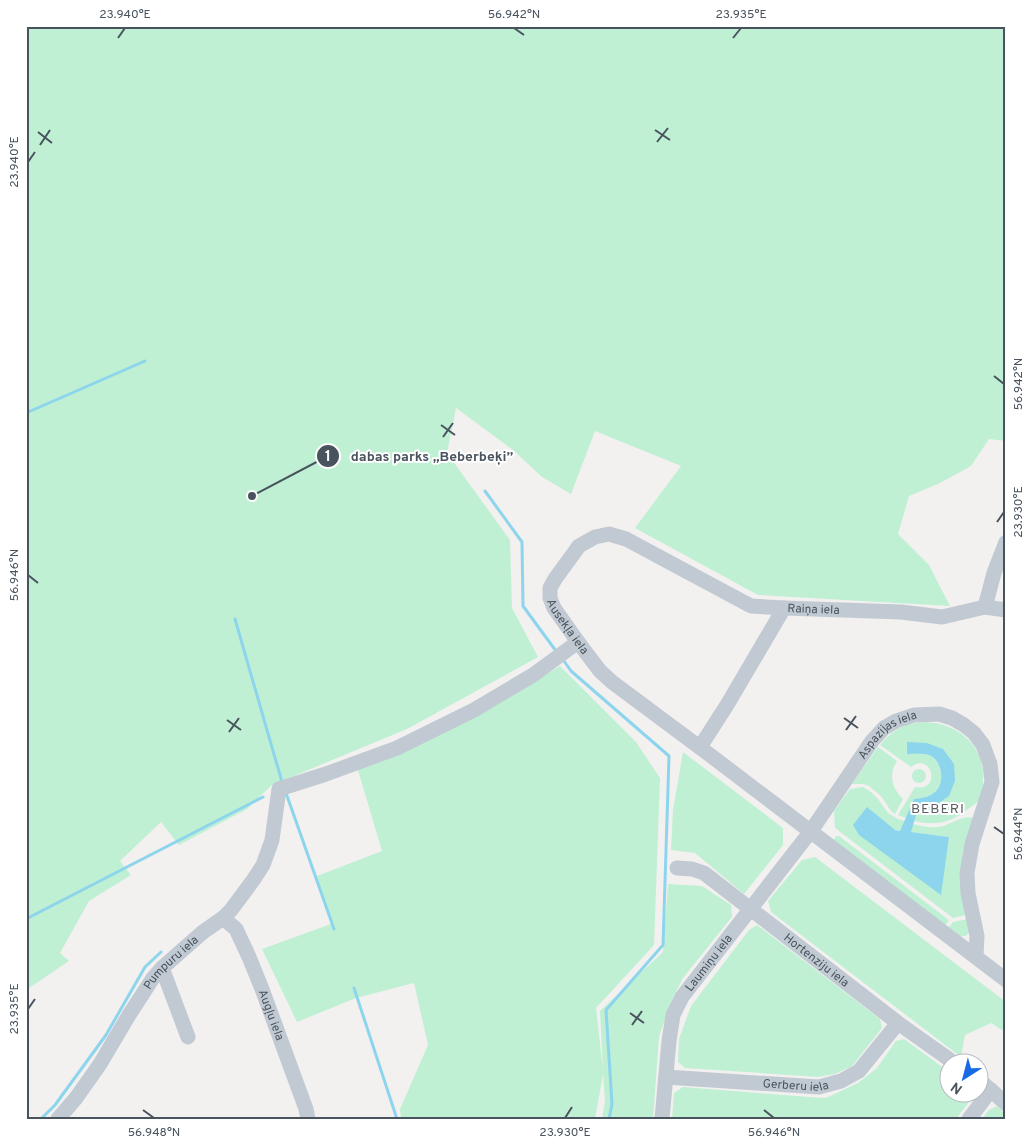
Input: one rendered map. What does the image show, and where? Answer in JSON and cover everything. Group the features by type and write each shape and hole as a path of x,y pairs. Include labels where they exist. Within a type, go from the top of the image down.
{"street":[{"name":"Ausekļa iela","path":"784,608 751,606 626,539 609,534 595,537 579,546 550,588 550,598 554,608 600,671 612,682 811,831"},
{"path":"985,607 994,573 1006,542"},
{"name":"Raiņa iela","path":"700,747 784,608 901,612 942,617 985,607 1006,610"},
{"name":"Pumpuru iela","path":"58,1119 76,1098 100,1064 153,978 203,932 223,918 254,879 263,865 272,840 279,789 397,748 440,727 474,710 533,675 578,642"},
{"name":"Aspazijas iela","path":"811,831 872,741 884,728 896,721 914,715 928,714 939,714 952,718 964,725 974,733 983,745 990,764 992,782 972,844 967,874 972,919 977,936 976,956"},
{"path":"811,831 1006,980"},
{"name":"Laumiņu iela","path":"662,1119 673,1015 682,997 811,831"},
{"name":"Hortenziju iela","path":"677,868 692,869 704,873 898,1023 940,1053"},
{"name":"Augļu iela","path":"223,918 236,928 262,989 308,1119"},
{"path":"162,968 188,1036"},
{"name":"Gerberu iela","path":"666,1077 819,1088 841,1082 859,1071 898,1023"},
{"path":"990,1090 1006,1104"},
{"path":"969,1119 977,1102"}],"green space":[{"path":"26,26 1006,26 1006,441 989,439 971,466 940,483 909,496 898,534 929,565 950,606 758,595 635,528 681,466 595,431 571,494 542,477 513,450 456,408 447,453 510,540 512,608 538,657 407,729 272,785 247,809 179,845 161,822 120,861 131,875 89,901 60,953 69,961 26,990"},
{"path":"560,666 636,742 660,778 654,945 596,1008 603,1070 600,1011 663,952 668,884 702,886 731,905 732,917 683,978 670,1004 659,1037 653,1119 602,1119 605,1100 603,1074 595,1119 401,1119 400,1109 428,1045 414,983 356,998 297,1022 262,949 331,924 317,876 382,851 357,767 477,715"},
{"path":"922,722 946,726 957,731 974,746 982,767 983,787 980,799 962,814 943,822 914,821 918,809 933,807 954,764 907,742 907,754 923,754 935,759 940,768 941,783 934,793 926,797 914,799 906,818 898,815 915,787 923,787 929,784 931,773 924,764 918,763 911,767 880,745 889,736 908,724"},
{"path":"878,747 897,761 894,766 892,781 903,799 895,814 881,796 869,786 852,784"},
{"path":"683,752 783,828 783,845 744,894 695,853 671,850 673,810"},
{"path":"916,769 922,769 926,776 922,783 916,783 912,779 912,773"},
{"path":"863,787 878,799 888,813 905,821 900,831 895,830 940,895 949,837 910,832 913,824 938,827 960,819 974,818 963,850 961,867 965,915 953,918 835,828 834,811 850,789"},
{"path":"836,836 839,836 949,920 945,926 833,841"},
{"path":"815,857 1006,1002 1006,1025 1002,1030 991,1023 965,1035 962,1052 954,1052 771,912 768,901 802,860"},
{"path":"968,919 970,931 966,936 959,936 948,928 953,922"},
{"path":"757,925 880,1019 882,1028 852,1066 835,1074 818,1077 685,1068 678,1062 679,1039 691,1006 749,930"},
{"path":"904,1039 940,1065 940,1102 969,1102 956,1119 672,1119 674,1093 683,1087 826,1098 858,1083 877,1068 896,1041"},
{"path":"997,1106 1006,1115 1006,1119 982,1119 989,1110"}],"water":[{"path":"907,742 927,743 943,749 954,764 955,781 949,796 933,807 918,809 911,832 949,837 941,895 859,835 853,825 867,807 895,830 900,831 914,799 929,796 939,787 941,772 938,763 929,755 907,754"}],"waterway":[{"path":"26,413 145,361"},
{"path":"485,491 522,542 523,606 556,651"},
{"path":"235,619 282,782"},
{"path":"564,661 571,671 669,756 663,945 606,1010 612,1104 609,1119"},
{"path":"286,793 334,929"},
{"path":"26,919 263,797"},
{"path":"41,1119 55,1105 106,1035 145,967 161,952"},
{"path":"354,988 397,1119"}],"place":[{"name":"dabas parks „Beberbeķi”","path":"252,496"}],"district":[{"name":"BEBERI","path":"938,808"}]}
